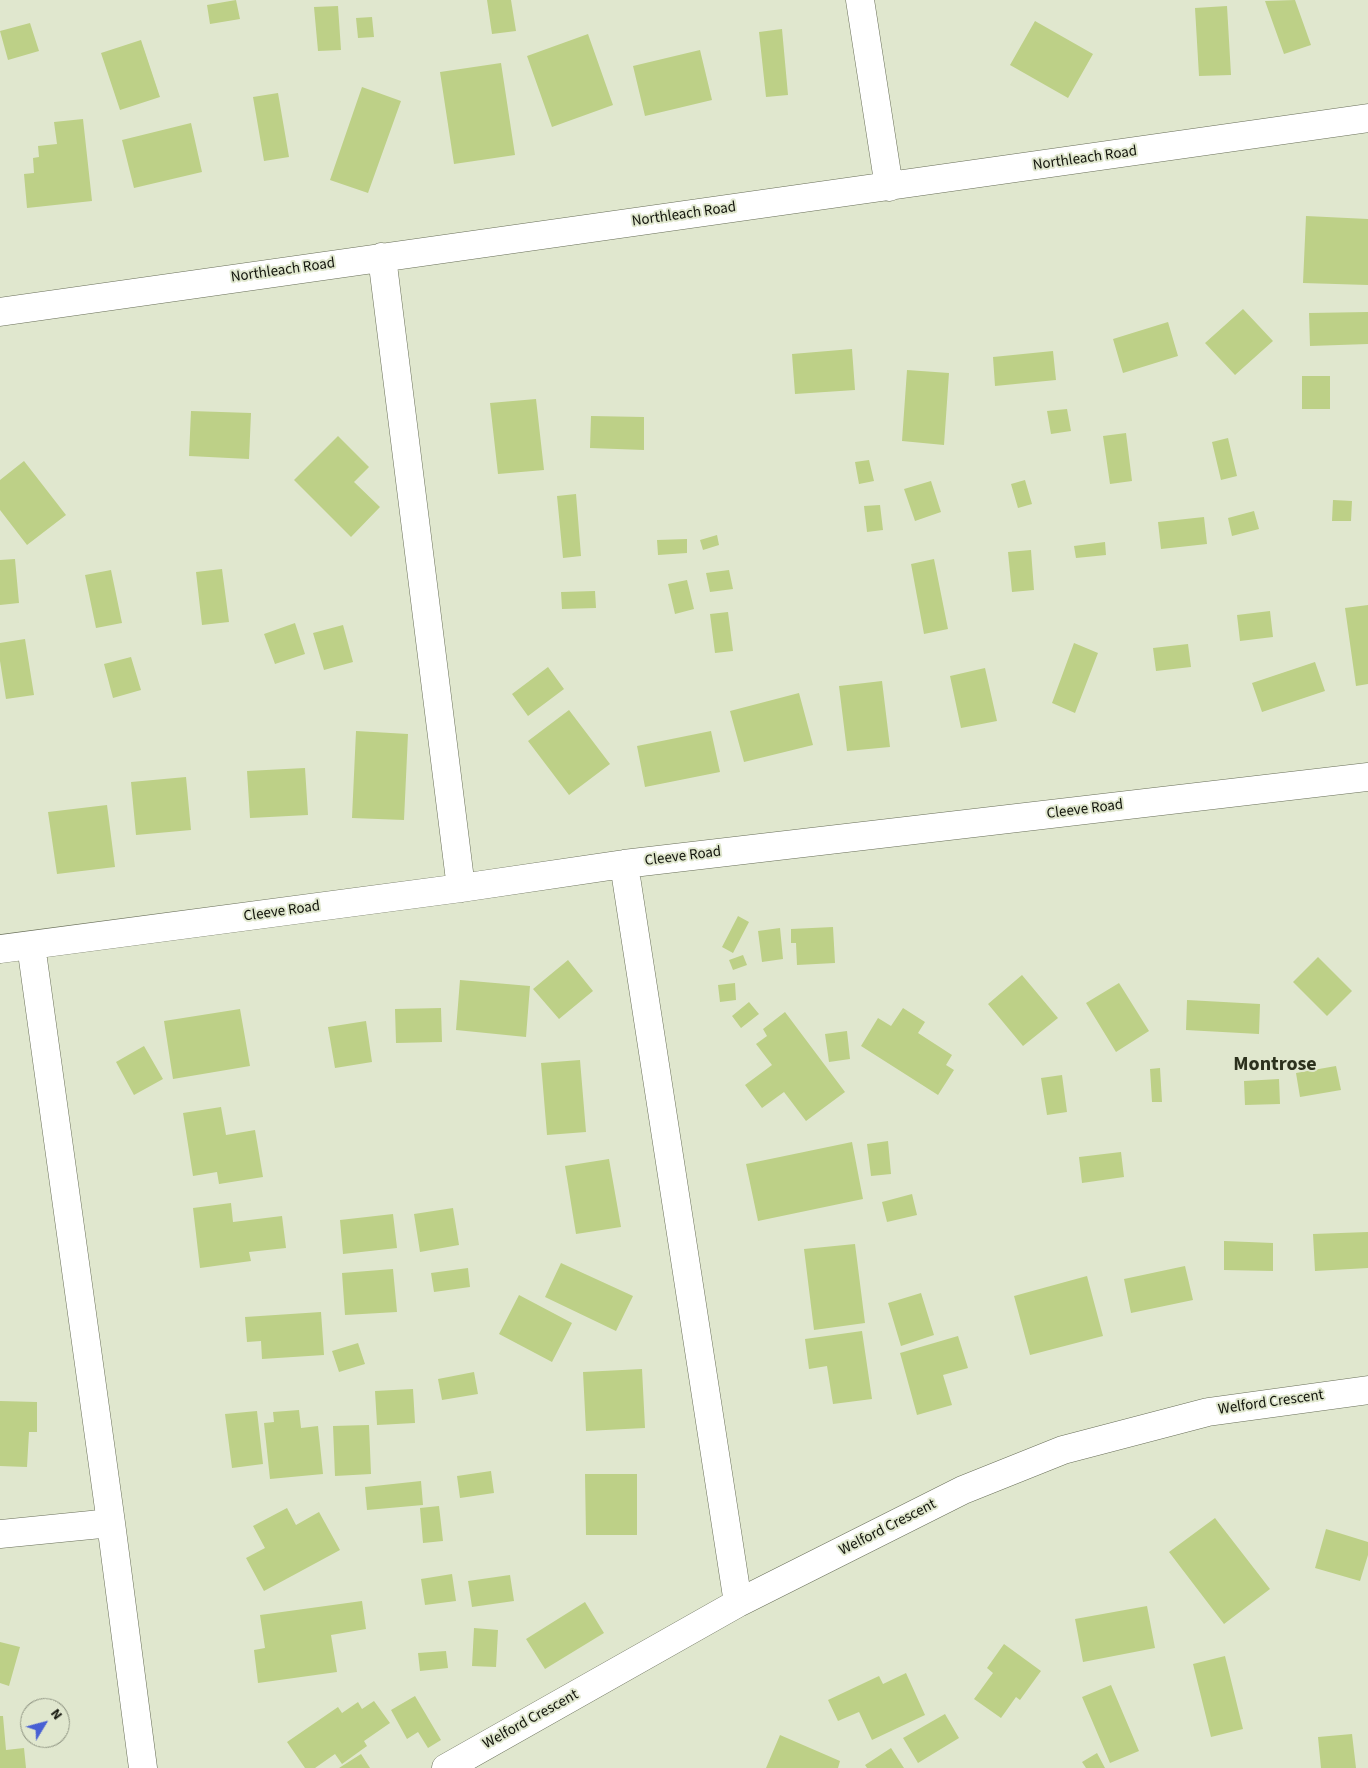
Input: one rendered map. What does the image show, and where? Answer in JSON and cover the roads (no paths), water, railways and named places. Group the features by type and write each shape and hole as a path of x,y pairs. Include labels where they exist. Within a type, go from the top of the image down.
{"street":[{"path":"860,0 889,187"},
{"name":"Northleach Road","path":"0,312 1368,118"},
{"path":"382,257 461,888"},
{"name":"Cleeve Road","path":"0,949 461,888 624,864 1368,777"},
{"path":"624,864 738,1603"},
{"path":"31,945 143,1768"},
{"name":"Welford Crescent","path":"446,1768 738,1603 963,1490 1063,1450 1208,1412 1368,1390"},
{"path":"0,1534 111,1524"}],"district":[{"name":"Montrose","path":"1275,1066"}]}
